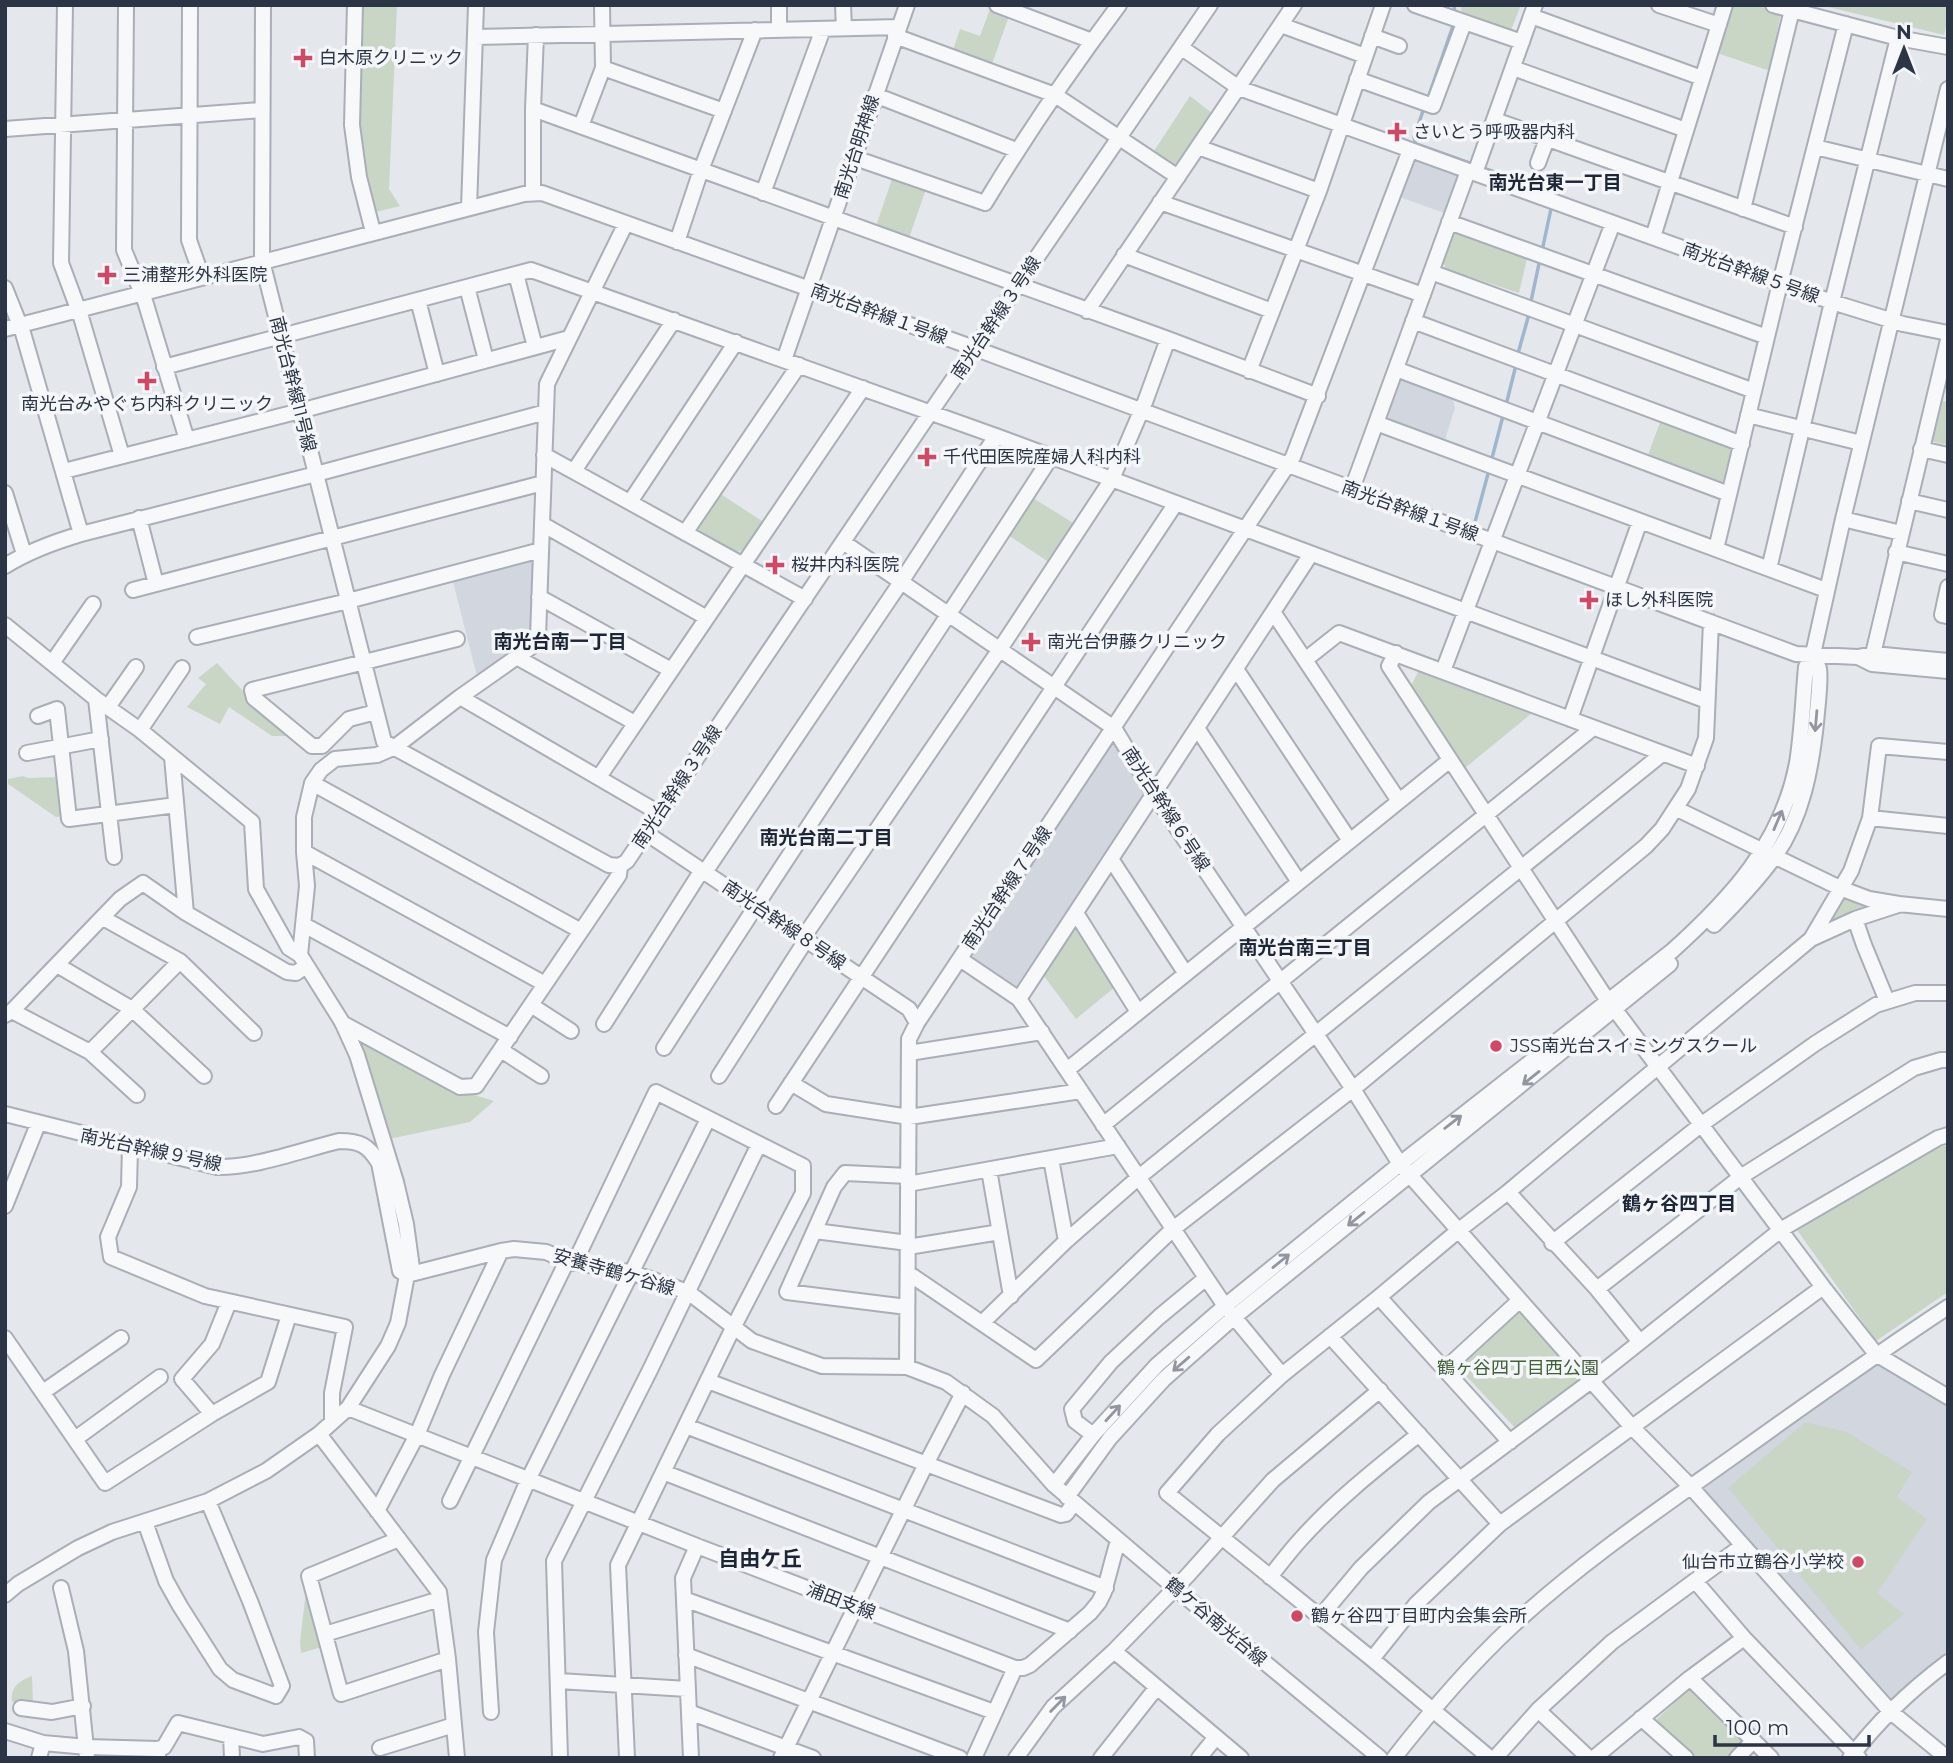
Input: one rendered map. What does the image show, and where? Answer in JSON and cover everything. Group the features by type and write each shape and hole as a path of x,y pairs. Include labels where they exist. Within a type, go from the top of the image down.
{"street":[{"path":"65,5 61,263 79,310 122,456"},
{"path":"127,5 124,250 142,293 187,440"},
{"path":"190,5 189,240 202,278"},
{"name":"南光台幹線11号線","path":"263,5 263,262 384,742 395,747"},
{"path":"355,5 352,117 354,144 373,232"},
{"path":"469,208 476,5"},
{"path":"581,126 603,68 601,5"},
{"path":"779,5 779,30"},
{"path":"843,5 844,28"},
{"name":"南光台明神線","path":"784,360 906,5"},
{"path":"997,5 1092,41"},
{"path":"855,158 985,203 1016,150 1119,5"},
{"name":"南光台幹線３号線","path":"395,747 609,864 620,866 627,861 1210,5"},
{"path":"1087,311 1294,5"},
{"path":"1249,371 1318,191 1382,5"},
{"path":"1415,5 1522,42"},
{"path":"1659,5 1719,25"},
{"path":"1653,237 1725,5"},
{"path":"1773,5 1898,38 1948,47"},
{"path":"1744,209 1792,10"},
{"path":"1352,489 1449,222 1495,120 1533,11 1702,78"},
{"path":"1357,79 1433,106 1458,21"},
{"path":"1716,549 1846,24"},
{"path":"1281,25 1365,56"},
{"path":"475,37 844,28 897,32 1055,95 1178,177"},
{"path":"763,193 823,29"},
{"path":"677,242 701,170 755,30"},
{"path":"5,329 533,192 536,36"},
{"path":"1372,36 1399,46"},
{"path":"1769,569 1898,38"},
{"name":"南光台幹線５号線","path":"1182,48 1238,88 1410,150 1475,168 1553,201 1832,302 1948,333"},
{"path":"603,68 724,111"},
{"path":"1513,68 1686,130"},
{"path":"1054,1485 1093,1435 1157,1366 1409,1176 1612,1005 1707,920 1768,854 1797,764 1806,667 1813,654 1861,443 1948,89"},
{"path":"874,95 1016,150"},
{"path":"533,109 1318,396"},
{"path":"5,129 261,110"},
{"path":"1495,120 1795,227"},
{"path":"1538,163 1547,139"},
{"path":"1198,147 1318,191"},
{"path":"1815,147 1948,179"},
{"name":"南光台幹線７号線","path":"907,1367 909,1039 917,1023 1289,465 1318,396 1410,150"},
{"name":"南光台幹線１号線","path":"533,192 975,349 1796,654 1858,657"},
{"path":"1160,202 1423,295"},
{"path":"1449,222 1767,338"},
{"path":"137,1095 90,1052 8,1013 120,899 143,883 186,913 287,972 296,973 303,961 307,886 304,817 312,783 321,770 335,759 377,755 395,747 534,645 538,637 547,384 626,223"},
{"path":"1443,671 1613,223"},
{"path":"1124,255 1272,311"},
{"path":"164,367 531,270 996,436 1707,701"},
{"path":"1431,272 1754,391"},
{"path":"516,274 535,347"},
{"path":"467,287 486,360"},
{"path":"5,288 20,325 81,534"},
{"path":"418,300 437,374"},
{"path":"574,471 674,320"},
{"path":"1413,320 1742,444"},
{"path":"64,471 569,338"},
{"path":"719,1076 804,939 1112,479 1168,339"},
{"path":"1873,654 1921,449 1941,396 1948,340"},
{"path":"630,502 736,342"},
{"path":"685,533 799,365"},
{"path":"1396,369 1729,494"},
{"path":"599,777 863,388"},
{"path":"5,566 24,554 81,534 546,412"},
{"path":"1748,415 1861,443"},
{"path":"1376,423 1826,590"},
{"path":"604,1024 996,436"},
{"path":"1921,449 1948,455"},
{"path":"544,455 804,599"},
{"path":"664,1048 1051,457"},
{"path":"133,590 543,483"},
{"path":"5,493 24,554"},
{"path":"1909,501 1948,510"},
{"path":"776,1106 1176,503"},
{"path":"139,518 156,584"},
{"path":"1843,519 1901,533"},
{"path":"1570,719 1640,521"},
{"path":"542,524 707,618"},
{"name":"南光台幹線６号線","path":"843,542 1114,728 1154,793 1353,1088 1409,1176 1891,1712 1947,1758"},
{"path":"197,638 541,550"},
{"path":"1896,552 1948,564"},
{"path":"1019,999 1311,554"},
{"path":"1948,587 1942,615 1948,616"},
{"path":"540,597 671,670"},
{"path":"52,663 93,604"},
{"path":"1273,612 1399,801"},
{"path":"908,1273 1036,1360 1173,1229 1353,1088 1646,846 1662,829 1688,789 1706,738 1711,622"},
{"path":"5,625 252,822 256,888 289,948 303,961 342,1023 357,1055 407,1224 412,1268 407,1275 398,1323 388,1346 348,1408 319,1434 266,1471 208,1501 112,1532 78,1548 18,1584 5,1595"},
{"path":"1305,660 1339,633 1697,766"},
{"path":"376,712 349,719 322,746 312,746 254,698 252,690 457,639"},
{"path":"1396,653 1389,666 1612,1005 1877,1354 1948,1397"},
{"path":"1858,657 1873,654 1948,661"},
{"path":"518,657 635,723"},
{"path":"1858,657 1872,664 1948,671"},
{"path":"114,857 101,740 102,703 136,667"},
{"path":"140,730 182,668"},
{"path":"1236,669 1350,841"},
{"path":"460,697 660,813"},
{"path":"38,716 57,709 69,819 176,805"},
{"path":"1197,728 1299,882"},
{"path":"1103,1125 1593,728"},
{"path":"27,753 101,740"},
{"path":"1811,939 1850,871 1870,818 1880,746 1948,752"},
{"path":"982,1324 1066,1241 1139,1177 1662,754"},
{"path":"172,757 186,913"},
{"path":"1067,1070 1450,760"},
{"path":"312,783 581,931"},
{"path":"1676,809 1840,888 1869,899 1948,909"},
{"path":"1870,818 1948,826"},
{"name":"南光台幹線８号線","path":"646,833 909,1009 917,1023"},
{"path":"304,852 545,984"},
{"path":"1111,859 1186,974"},
{"path":"342,1023 460,1087 476,1086 619,875 620,866"},
{"path":"1742,1546 1612,1642 1538,1710 1492,1758 1167,1493 1218,1434 1282,1375 1508,1192 1811,939 1855,919 1899,904"},
{"path":"1076,913 1138,1012"},
{"path":"103,918 180,961 254,1033"},
{"path":"1855,919 1887,1001"},
{"path":"304,925 510,1037"},
{"path":"960,959 1019,999 1229,1312 1282,1375"},
{"path":"90,1052 180,961"},
{"path":"57,964 132,1009 204,1076"},
{"path":"1552,1242 1702,1124 1816,1043 1876,1005 1915,993 1948,993"},
{"path":"531,1005 571,1031"},
{"path":"708,1381 1060,1515 1066,1514 1071,1500 1110,1437 1229,1312 1400,1164 1612,1005"},
{"path":"909,1053 1042,1032"},
{"path":"501,1050 541,1076"},
{"path":"1597,1289 1742,1177 1914,1068 1948,1060"},
{"path":"791,1083 826,1104 909,1117 1081,1091"},
{"path":"450,1501 470,1456 656,1093 803,1166 803,1193 733,1328 618,1565 627,1758"},
{"name":"南光台幹線９号線","path":"5,1114 130,1147 228,1168 339,1141 363,1145 379,1163 400,1271 407,1275"},
{"path":"491,1712 486,1632 494,1560 528,1480 708,1119"},
{"path":"5,1206 38,1124"},
{"path":"1320,1617 1361,1568 1429,1502 1591,1381 1782,1230 1938,1138 1948,1135"},
{"path":"560,1758 554,1561 759,1144"},
{"path":"907,1307 787,1292 834,1187 845,1173 908,1180 989,1170 1118,1146"},
{"path":"130,1147 129,1187 108,1237 111,1257 205,1296 345,1327 332,1393 332,1421"},
{"path":"1051,1159 1066,1241"},
{"path":"989,1170 1011,1296"},
{"path":"1508,1192 1597,1289 1640,1342"},
{"path":"816,1230 908,1245 1000,1231"},
{"name":"安養寺鶴ケ谷線","path":"407,1275 514,1249 546,1252 571,1262 633,1273 688,1292 752,1341 822,1366 907,1367 946,1382 993,1416 1054,1485"},
{"path":"377,1511 417,1435 442,1375 501,1251"},
{"path":"1093,1435 1075,1421 1072,1409 1111,1362 1206,1278"},
{"path":"1372,1659 1416,1604 1500,1524 1824,1287"},
{"path":"1379,1297 1510,1442"},
{"path":"1445,1369 1520,1300"},
{"path":"212,1414 182,1379 212,1344 229,1302"},
{"path":"1394,1758 1465,1672 1511,1627 1569,1577 1877,1354 1948,1307"},
{"path":"5,1338 105,1483 212,1414 268,1382 289,1315"},
{"path":"1330,1336 1500,1524"},
{"path":"43,1392 121,1338"},
{"path":"75,1439 160,1377"},
{"path":"1016,1758 1053,1707 1114,1651 1188,1575 1273,1479 1380,1390"},
{"path":"784,1753 926,1464 964,1393"},
{"name":"浦田支線","path":"348,1408 1015,1668"},
{"path":"686,1426 1105,1588"},
{"path":"319,1434 439,1592 457,1758"},
{"path":"1270,1577 1300,1539 1329,1510 1419,1434"},
{"path":"663,1472 1070,1631"},
{"name":"鶴ケ谷南光台線","path":"1054,1485 1380,1758"},
{"path":"145,1522 166,1581 220,1669 233,1680 276,1696 282,1686 208,1501"},
{"path":"399,1539 309,1576 341,1694 448,1659"},
{"path":"974,1758 1015,1668 1030,1665 1099,1602 1118,1540"},
{"path":"691,1758 683,1578 697,1546"},
{"path":"1696,1582 1744,1638 1854,1756 1891,1712 1948,1662"},
{"path":"61,1588 76,1651 87,1752"},
{"path":"325,1634 440,1599"},
{"path":"684,1599 994,1712"},
{"path":"1538,1710 1591,1758 1744,1638"},
{"path":"1114,1651 1241,1758"},
{"path":"686,1655 960,1758"},
{"path":"1690,1678 1771,1758"},
{"path":"559,1681 687,1689"},
{"path":"1101,1758 1157,1687"},
{"path":"21,1708 52,1712 83,1706"},
{"path":"689,1712 784,1753 813,1758"},
{"path":"1641,1718 1686,1758"},
{"path":"5,1731 43,1743 87,1752 158,1753 178,1723 263,1744 299,1737 306,1741 307,1758"},
{"path":"380,1748 454,1725"},
{"path":"231,1736 232,1758"},
{"path":"1199,1758 1216,1737"},
{"path":"1737,1758 1753,1741"},
{"path":"39,1758 43,1743"}],"shaded area":[{"path":"1415,159 1456,172 1460,179 1447,214 1397,196 1409,163"},
{"path":"1401,376 1452,395 1455,408 1445,439 1385,419 1383,408"},
{"path":"528,559 537,563 534,635 527,645 478,680 452,578"},
{"path":"1110,743 1114,743 1148,792 1022,987 1016,988 971,958 970,953"},
{"name":"仙台市立鶴谷小学校","path":"1872,1360 1948,1403 1948,1656 1898,1699 1890,1699 1703,1490 1704,1481"}],"green space":[{"path":"361,5 397,5 389,189 400,206 376,212 370,195 357,125"},
{"path":"1460,5 1521,5 1511,30 1462,12"},
{"path":"1731,5 1753,5 1781,12 1770,71 1717,53"},
{"path":"1820,5 1948,5 1948,17 1944,35"},
{"path":"990,9 1009,16 992,64 953,50 960,29 980,36"},
{"path":"1190,96 1212,113 1181,163 1174,166 1154,151"},
{"path":"893,176 926,189 908,241 875,229"},
{"path":"1454,229 1528,254 1519,293 1446,269 1443,262"},
{"path":"1939,400 1948,402 1948,445 1929,441"},
{"path":"1662,417 1730,442 1735,449 1728,479 1721,482 1648,455"},
{"path":"716,491 762,521 745,550 736,552 696,530 694,523"},
{"path":"1028,495 1075,524 1050,563 1005,533"},
{"path":"217,663 243,691 288,729 285,736 272,736 229,707 220,724 187,707 206,684 198,678"},
{"path":"1421,666 1537,709 1465,768 1410,688"},
{"path":"23,776 60,777 65,816 56,817 8,784 8,779"},
{"path":"1848,898 1876,906 1824,931 1838,902"},
{"path":"1072,924 1115,987 1076,1019 1041,972"},
{"path":"357,1037 458,1090 494,1101 470,1122 389,1139"},
{"path":"1948,1145 1948,1292 1876,1341 1797,1230 1939,1147"},
{"name":"鶴ヶ谷四丁目西公園","path":"1520,1305 1583,1378 1516,1429 1455,1364"},
{"path":"1805,1422 1847,1432 1912,1472 1897,1497 1927,1519 1877,1593 1904,1614 1861,1650 1728,1488"},
{"path":"306,1591 322,1647 301,1653 300,1642"},
{"path":"32,1676 33,1703 12,1702 12,1693 16,1686"},
{"path":"1692,1686 1748,1742 1732,1758 1696,1758 1654,1722"}],"waterway":[{"path":"1454,5 1455,15"},
{"path":"1427,101 1454,23"},
{"path":"1424,108 1414,137 1416,144 1475,165"},
{"path":"1483,168 1554,192 1553,197"},
{"path":"1542,251 1552,204"},
{"path":"1530,306 1540,259"},
{"path":"1517,357 1529,314"},
{"path":"1506,405 1516,365"},
{"path":"1491,462 1504,412"},
{"path":"1475,522 1489,470"}],"place":[{"name":"白木原クリニック","path":"303,58"},
{"name":"さいとう呼吸器内科","path":"1397,132"},
{"name":"三浦整形外科医院","path":"107,275"},
{"name":"南光台みやぐち内科クリニック","path":"147,381"},
{"name":"千代田医院産婦人科内科","path":"927,457"},
{"name":"桜井内科医院","path":"775,565"},
{"name":"ほし外科医院","path":"1589,600"},
{"name":"南光台伊藤クリニック","path":"1031,642"},
{"name":"JSS南光台スイミングスクール","path":"1496,1046"},
{"name":"仙台市立鶴谷小学校","path":"1858,1562"},
{"name":"鶴ヶ谷四丁目町内会集会所","path":"1297,1616"}],"district":[{"name":"南光台東一丁目","path":"1555,182"},
{"name":"南光台南一丁目","path":"560,641"},
{"name":"南光台南二丁目","path":"826,837"},
{"name":"南光台南三丁目","path":"1305,947"},
{"name":"鶴ヶ谷四丁目","path":"1679,1203"},
{"name":"自由ケ丘","path":"760,1558"}]}
